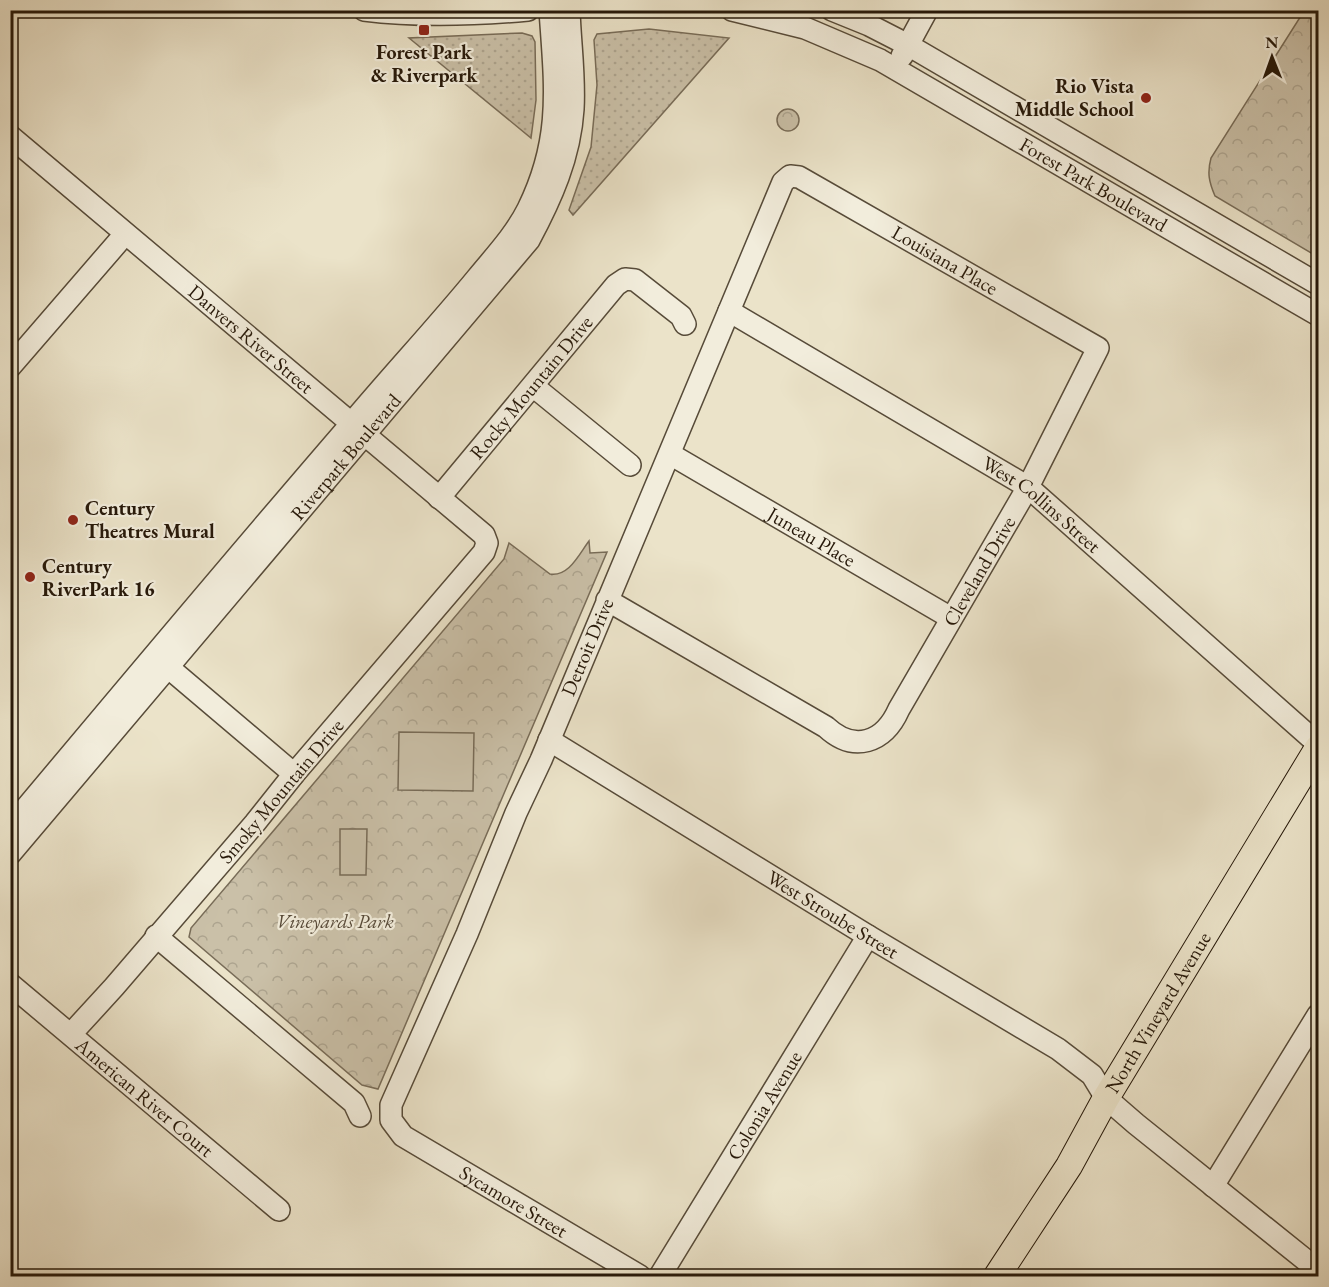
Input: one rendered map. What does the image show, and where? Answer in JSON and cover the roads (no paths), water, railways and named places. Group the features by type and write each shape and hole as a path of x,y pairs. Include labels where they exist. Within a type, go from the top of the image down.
{"main road":[{"name":"North Vineyard Avenue","path":"997,1276 1070,1166 1106,1098 1318,746"}],"street":[{"path":"364,10 398,15 447,16 528,10"},
{"name":"Riverpark Boulevard","path":"10,854 169,668 510,238 527,210 542,176 554,125 556,88 550,10"},
{"name":"Riverpark Boulevard","path":"10,827 358,429 529,240 552,195 566,155 573,110 568,10"},
{"name":"Forest Park Boulevard","path":"732,10 805,28 896,67 1318,315"},
{"name":"Forest Park Boulevard","path":"832,10 908,45 1318,284"},
{"path":"896,67 927,10"},
{"name":"Danvers River Street","path":"10,136 484,535 487,543"},
{"name":"Detroit Drive","path":"391,1120 391,1105 467,934 783,182 790,177"},
{"name":"Louisiana Place","path":"790,177 799,177 1098,348"},
{"path":"10,367 125,234"},
{"name":"Rocky Mountain Drive","path":"439,498 616,285 625,279 635,280 681,316 685,324"},
{"name":"West Collins Street","path":"729,311 1028,487 1318,746"},
{"name":"Cleveland Drive","path":"607,600 826,727 839,737 856,741 875,738 885,732 893,722 1028,487 1098,348"},
{"path":"533,386 630,465"},
{"name":"Juneau Place","path":"670,454 951,618"},
{"name":"Smoky Mountain Drive","path":"71,1034 255,823 294,774 484,552 487,543"},
{"path":"169,668 294,774"},
{"name":"West Stroube Street","path":"549,740 868,936 1058,1049 1092,1075 1106,1098 1318,1270"},
{"path":"156,936 354,1103 360,1116"},
{"name":"Colonia Avenue","path":"660,1276 868,936"},
{"name":"American River Court","path":"10,984 279,1210"},
{"path":"1213,1186 1318,1015"},
{"name":"Sycamore Street","path":"391,1120 403,1136 640,1276"}],"place":[{"name":"Forest Park & Riverpark","path":"424,30"},
{"name":"Rio Vista Middle School","path":"1146,98"},
{"name":"Century Theatres Mural","path":"73,520"},
{"name":"Century RiverPark 16","path":"30,577"}],"park label":[{"name":"Vineyards Park","path":"335,921"}]}
